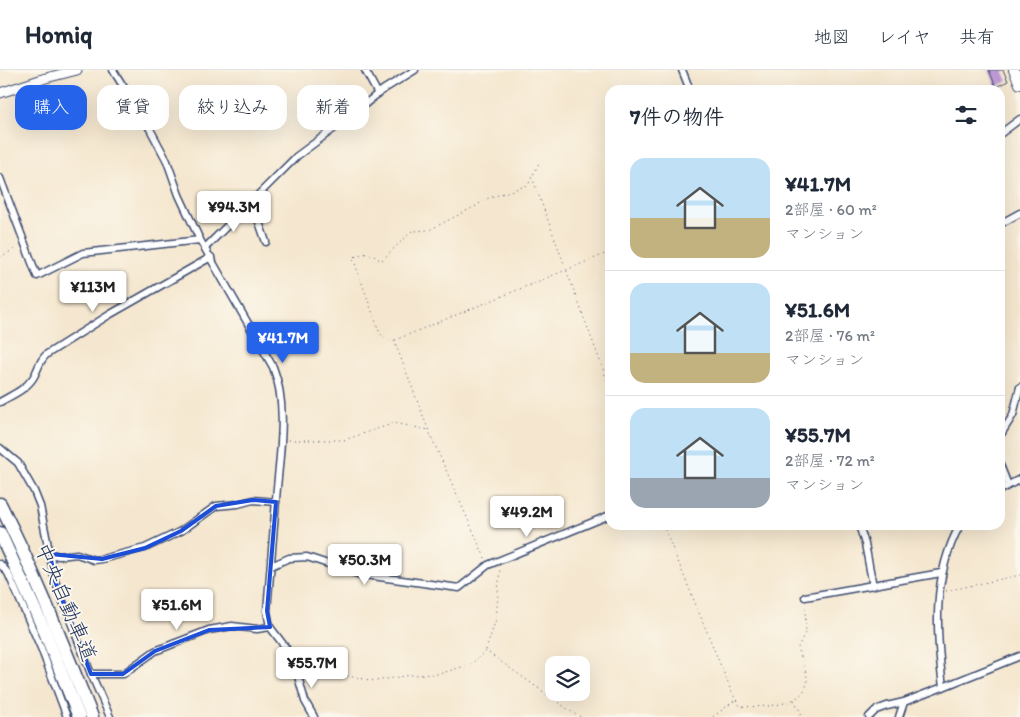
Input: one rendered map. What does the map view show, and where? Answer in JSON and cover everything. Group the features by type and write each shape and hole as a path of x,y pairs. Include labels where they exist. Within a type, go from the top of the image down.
{"highway":[{"name":"中央自動車道","path":"0,504 56,627 92,717"},
{"name":"中央自動車道","path":"0,533 45,632 79,717"}],"main road":[{"path":"1014,70 1020,84"}],"street":[{"path":"0,93 77,70"},
{"path":"113,70 150,128 167,161 179,195 200,240 273,367 277,378 281,414 280,440 267,611 270,627 286,648 295,666 305,701 314,717"},
{"path":"366,70 378,94"},
{"path":"205,248 296,156 378,94 415,70"},
{"path":"682,70 688,85"},
{"path":"1005,130 1020,119"},
{"path":"0,178 37,276 83,253 200,240"},
{"path":"248,204 259,222 266,242"},
{"path":"1005,221 1020,213"},
{"path":"0,402 26,387 34,377 41,359 47,354 109,315 211,258"},
{"path":"1005,428 1013,415 1020,387"},
{"path":"0,448 18,464 34,491 40,506 55,581 110,717"},
{"path":"1005,478 1008,485"},
{"path":"1005,487 1020,479"},
{"path":"50,554 59,556 77,554 94,560 102,559 145,548 181,531 216,506 238,504 253,500 276,502"},
{"path":"270,566 289,558 307,557 358,574 460,588 488,566 605,517"},
{"path":"861,530 873,586"},
{"path":"943,688 938,646 938,592 941,573 958,530"},
{"path":"0,564 8,573 41,648 68,717"},
{"path":"805,598 941,573"},
{"path":"91,674 123,674 155,651 209,630 232,626 256,629 270,627"},
{"path":"869,717 876,710 943,688 1020,656"},
{"path":"899,717 904,702"}],"path":[{"path":"539,163 528,185 502,192 486,199 429,230 412,231 382,261 367,253 353,258 382,337 387,340 394,340 605,254"},
{"path":"532,177 605,374"},
{"path":"0,257 25,245"},
{"path":"394,340 429,430 488,566"},
{"path":"280,440 344,440 395,423 429,430"},
{"path":"665,530 736,701 740,706 758,708 794,700 805,690 808,680 798,647 806,631 805,598"},
{"path":"295,666 375,681 411,675 438,674 471,664 486,651 496,619 501,560"},
{"path":"938,592 1020,575"},
{"path":"486,651 568,710 582,717"},
{"path":"794,700 803,717"},
{"path":"713,717 736,701"}],"highlighted area":[{"path":"253,500 276,502 267,611 270,627 209,630 155,651 123,674 91,674 55,581 50,554 102,559 145,548 181,531 216,506"}],"building":[{"path":"989,70 1003,70 1008,81 995,85"}]}
